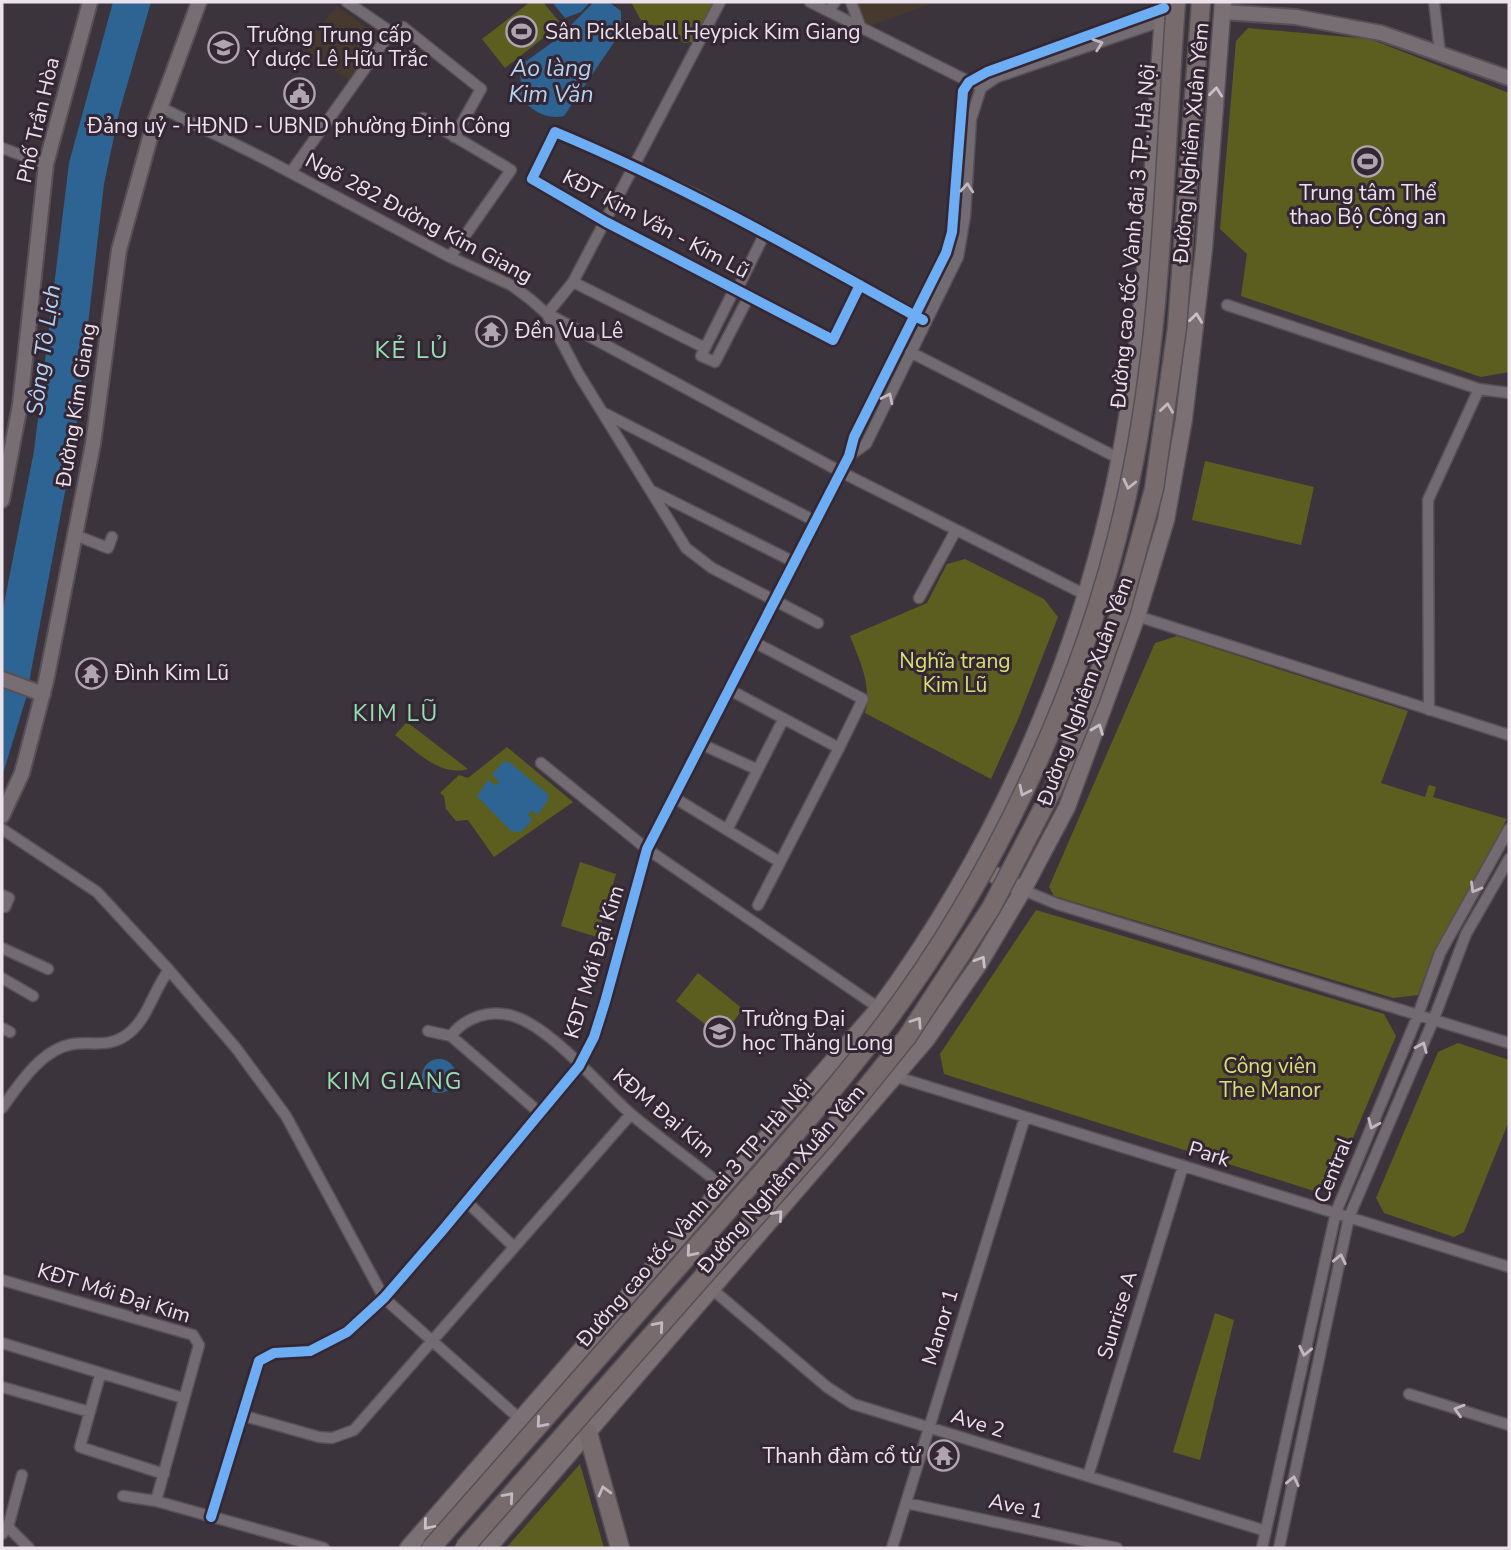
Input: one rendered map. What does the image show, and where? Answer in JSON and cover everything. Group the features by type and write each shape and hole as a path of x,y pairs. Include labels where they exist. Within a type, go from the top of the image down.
{"highway":[{"path":"464,1548 827,1136 907,1037 991,908 1054,787 1090,699 1121,610 1154,489 1177,328 1201,2"},
{"name":"Đường cao tốc Vành đai 3 TP. Hà Nội","path":"431,1548 808,1119 887,1021 970,894 1031,777 1066,691 1097,601 1130,483 1153,326 1166,8"},
{"path":"588,1433 620,1548"}],"main road":[{"name":"Phố Trần Hòa","path":"2,500 20,405 47,164 90,2"},
{"name":"Đường Kim Giang","path":"2,816 22,773 75,535 95,436 119,250 160,107 199,2"},
{"path":"1223,7 1356,27 1509,78"},
{"name":"Đường Nghiêm Xuân Yêm","path":"493,1544 897,1077 979,964 1023,890 1067,807 1137,617 1166,520 1184,419 1204,249 1223,7"},
{"name":"Đường Nghiêm Xuân Yêm","path":"408,1548 879,1008 914,959 970,862 1027,752 1070,647 1120,459 1139,336 1166,8"},
{"path":"2,679 38,692"},
{"path":"970,862 1023,890"}],"street":[{"path":"347,2 391,32"},
{"name":"KĐT Kim Văn - Kim Lũ","path":"547,314 573,282 720,2"},
{"path":"810,2 832,6 861,28 981,88"},
{"path":"851,2 861,28"},
{"path":"1434,2 1440,53"},
{"path":"849,456 854,437 915,316 943,274 958,257 965,216 971,119 981,88 997,77 1042,57 1166,8"},
{"path":"291,172 391,32 403,27 481,89 454,137"},
{"path":"849,456 866,444 926,321 943,274 953,215 960,100 969,82 987,72 1042,57"},
{"name":"Ngõ 282 Đường Kim Giang","path":"160,107 291,172 450,257 511,285 547,314 602,412 686,548 696,557 773,601 818,623"},
{"path":"423,118 511,170 450,257"},
{"name":"KĐT Kim Văn - Kim Lũ","path":"860,285 833,340 606,222 532,179 555,132 636,166 765,233 926,321"},
{"path":"2,148 47,164"},
{"path":"953,215 965,216"},
{"name":"KĐT Kim Văn - Kim Lũ","path":"736,289 765,233"},
{"path":"573,282 705,348"},
{"path":"736,289 701,356 715,362 749,296"},
{"path":"1227,305 1479,389 1509,393"},
{"path":"547,314 841,471 1086,595"},
{"path":"717,324 730,331"},
{"path":"910,352 1120,459"},
{"path":"1429,710 1428,500 1479,389"},
{"path":"602,412 815,521"},
{"path":"854,437 866,444"},
{"name":"KĐT Mới Đại Kim","path":"211,1517 259,1361 274,1353 310,1351 335,1339 347,1332 384,1298 579,1066 594,1037 605,1002 647,849 849,456"},
{"path":"649,489 794,562"},
{"path":"919,598 956,530"},
{"path":"75,535 108,548 113,537"},
{"path":"1137,617 1509,735"},
{"path":"752,641 863,699 758,905"},
{"path":"728,689 839,748"},
{"path":"727,830 783,719"},
{"path":"701,744 756,769"},
{"path":"541,763 647,849 879,1008"},
{"path":"673,797 780,862"},
{"path":"2,829 97,892 169,970 236,1048 286,1116 384,1298 521,1420"},
{"name":"Central","path":"1262,1548 1336,1212 1418,1015 1440,953 1509,830"},
{"name":"Central","path":"1279,1548 1349,1217 1433,1021 1466,934 1509,859"},
{"path":"1023,890 1056,904 1509,1043"},
{"path":"2,895 9,898 5,908"},
{"path":"2,948 48,970"},
{"path":"2,1108 32,1069 58,1051 72,1044 97,1046 128,1034 147,1009 157,985 169,970"},
{"path":"2,978 33,996"},
{"name":"KĐT Mới Đại Kim","path":"451,1036 460,1024 472,1018 500,1013 515,1016 535,1027 579,1066"},
{"path":"428,1031 451,1036 541,1114"},
{"name":"KĐM Đại Kim","path":"579,1066 631,1114 724,1188"},
{"name":"Park","path":"897,1077 1509,1267"},
{"path":"241,1415 332,1438 354,1430 513,1245 631,1114"},
{"name":"Manor 1","path":"892,1548 1025,1117"},
{"name":"Sunrise A","path":"1088,1476 1183,1166"},
{"path":"467,1202 513,1245"},
{"name":"KĐT Mới Đại Kim","path":"2,1279 193,1335 199,1345 156,1501"},
{"name":"Ave 2","path":"713,1290 841,1398 928,1428 1266,1531"},
{"path":"2,1343 100,1375 183,1398"},
{"path":"100,1375 80,1447 164,1474"},
{"path":"2,1387 90,1412"},
{"path":"1409,1394 1509,1425"},
{"path":"22,1475 5,1531 29,1548"},
{"path":"123,1496 156,1501 324,1548"},
{"name":"Ave 1","path":"906,1503 1117,1548"}],"shaded area":[{"path":"857,2 936,2 867,27"},
{"path":"336,6 383,39 352,82 304,48"}],"green space":[{"name":"Sân Pickleball Heypick Kim Giang","path":"530,2 543,2 561,24 505,68 482,39"},
{"path":"631,2 717,2 696,41 684,43 663,26 643,24"},
{"name":"Trung tâm Thể thao Bộ Công an","path":"1248,28 1370,39 1509,93 1509,372 1481,377 1241,296 1247,254 1220,229 1236,41"},
{"path":"1205,461 1314,487 1301,545 1192,520"},
{"name":"Nghĩa trang Kim Lũ","path":"965,559 1044,599 1058,617 1019,717 991,779 865,713 866,683 850,636 927,603 947,564"},
{"path":"1177,636 1408,711 1381,783 1425,797 1429,785 1436,787 1433,797 1507,819 1433,953 1418,995 1393,998 1054,896 1049,887 1155,643"},
{"path":"407,722 468,769 448,769 420,755 395,735"},
{"path":"507,747 573,802 494,857 468,820 456,821 446,809 444,796 440,793 459,775 468,778"},
{"path":"580,862 616,874 597,937 561,926"},
{"name":"Công viên The Manor","path":"1036,910 1384,1014 1396,1036 1334,1183 1314,1191 944,1074 940,1054"},
{"path":"698,973 743,1009 721,1037 676,1001"},
{"path":"1458,1043 1509,1060 1509,1121 1464,1232 1454,1237 1384,1213 1376,1198 1438,1052"},
{"path":"1215,1313 1234,1320 1200,1460 1173,1452"},
{"path":"580,1464 604,1548 506,1548"}],"water":[{"path":"113,2 151,2 119,113 104,184 75,439 26,698 2,777 2,614 34,451 69,163"},
{"path":"552,2 590,2 581,12 565,18"},
{"name":"Ao làng Kim Văn","path":"594,2 609,2 621,11 621,32 564,116 549,116 535,111 516,89 521,83 520,73 525,62 557,39"},
{"path":"503,762 509,762 549,795 537,815 532,810 528,815 532,820 521,832 511,831 477,796 488,780 496,786 499,781 492,775"},
{"path":"439,1059 451,1064 456,1076 451,1088 439,1093 427,1088 422,1076 427,1064"}],"cycle path":[{"path":"211,1517 259,1361 274,1353 310,1351 347,1332 384,1298 579,1066 594,1037 605,1002 647,849 849,456 854,437 946,253 952,232 963,91 969,82 987,72 1164,8"},
{"path":"860,285 833,340 606,222 532,179 555,132 693,196 782,242 871,291 915,316 923,320"}],"place":[{"name":"Sân Pickleball Heypick Kim Giang","path":"522,32"},
{"name":"Trường Trung cấp Y dược Lê Hữu Trắc","path":"224,47"},
{"name":"Đảng uỷ - HĐND - UBND phường Định Công","path":"299,94"},
{"name":"Trung tâm Thể thao Bộ Công an","path":"1368,161"},
{"name":"Đền Vua Lê","path":"492,331"},
{"name":"Đình Kim Lũ","path":"92,673"},
{"name":"Trường Đại học Thăng Long","path":"719,1031"},
{"name":"Thanh đàm cổ từ","path":"943,1456"}],"district":[{"name":"KẺ LỦ","path":"412,350"},
{"name":"KIM LŨ","path":"396,713"},
{"name":"KIM GIANG","path":"395,1081"}],"water label":[{"name":"Sông Tô Lịch","path":"43,350"}]}
